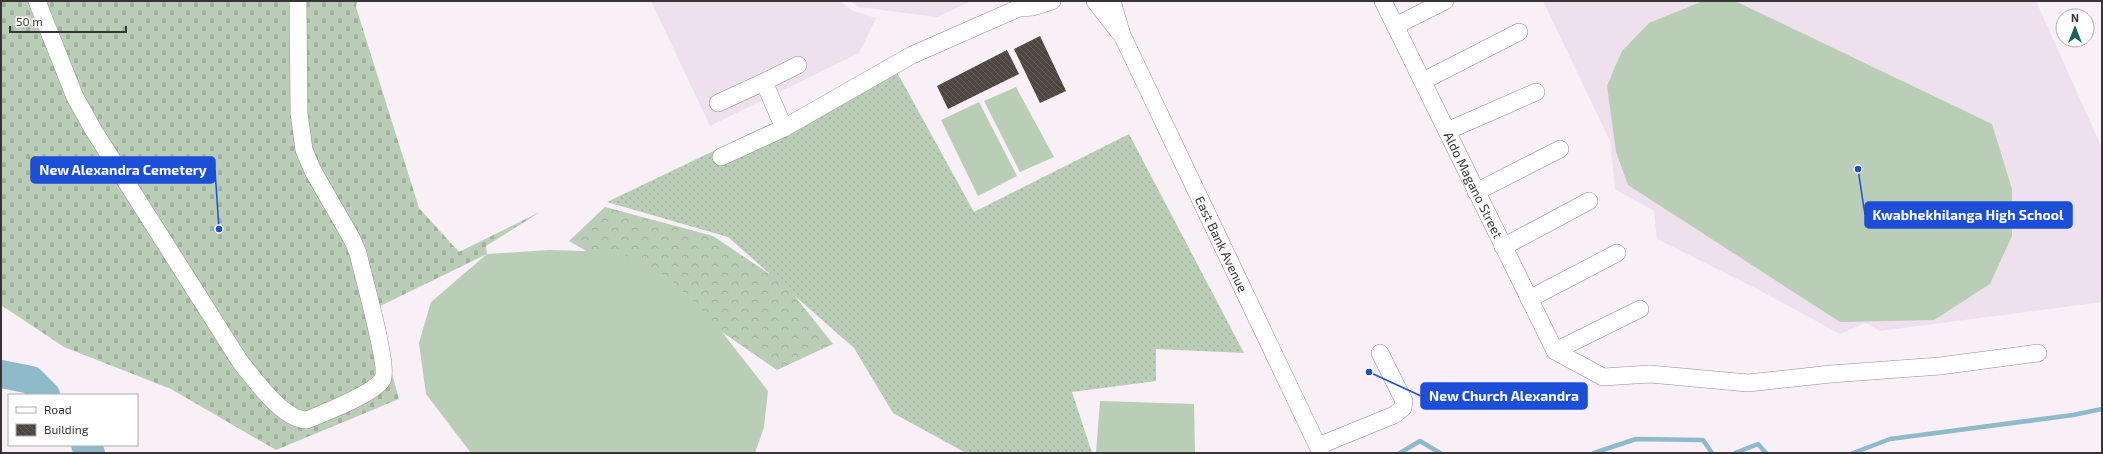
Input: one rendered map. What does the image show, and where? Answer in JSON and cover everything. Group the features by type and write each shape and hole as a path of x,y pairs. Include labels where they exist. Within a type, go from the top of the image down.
{"street":[{"path":"37,1 75,97 94,131 241,363 260,386 278,404 299,420 307,420 354,399 376,387 384,379 384,374 383,356 355,246 341,218 313,171 304,150 299,113 298,1"},
{"path":"721,158 784,128 912,55 1022,5 1033,7 1052,1"},
{"name":"East Bank Avenue","path":"1095,1 1122,35"},
{"name":"East Bank Avenue","path":"1112,1 1122,35 1319,449"},
{"name":"Aldo Magano Street","path":"1383,1 1555,350"},
{"path":"1395,26 1445,1"},
{"path":"1423,81 1519,32"},
{"path":"718,103 798,65"},
{"path":"764,82 784,128"},
{"path":"1447,132 1536,92"},
{"path":"1476,192 1560,149"},
{"path":"1503,246 1589,201"},
{"path":"1529,299 1617,253"},
{"path":"1555,350 1640,309"},
{"path":"1555,350 1572,361 1603,377 1650,374 1748,383 1831,374 1940,366 2038,353"},
{"path":"1319,449 1394,415 1403,408 1404,401 1380,353"}],"shaded area":[{"path":"651,1 840,1 853,11 876,18 859,53 710,126"},
{"path":"850,1 971,1 937,17 858,7"},
{"path":"1543,1 2036,1 2055,43 2055,48 2057,48 2102,148 2102,302 1880,331 1865,323 1840,334 1759,290 1657,239 1654,211 1615,189 1610,141"}],"green space":[{"path":"1,1 357,1 356,7 419,208 459,252 540,212 486,246 487,254 374,309 399,399 276,450 171,389 64,347 1,305"},
{"path":"1703,1 1735,1 1992,124 2012,189 2012,236 1990,284 1934,320 1840,322 1628,185 1616,152 1607,86 1622,51 1649,23"},
{"path":"893,65 974,212 1129,134 1244,353 1156,349 1156,381 1072,392 1092,453 966,453 893,413 854,348 728,237 607,202"},
{"path":"1016,87 1054,157 1020,172 984,101"},
{"path":"979,102 1017,176 978,196 941,120"},
{"path":"605,207 713,236 786,285 833,344 777,370 680,303 620,271 569,241"},
{"path":"549,250 619,252 668,277 715,323 768,391 764,427 755,453 471,453 426,394 419,343 431,302 487,254"},
{"path":"1100,401 1194,404 1195,453 1096,453"}],"building":[{"path":"1040,36 1066,91 1040,103 1014,49"},
{"path":"1007,50 1019,74 948,109 937,86"}],"waterway":[{"path":"1,374 31,380 45,394"},
{"path":"1853,453 1890,439 2073,415 2102,409"},
{"path":"1594,453 1636,439 1703,440 1712,453"},
{"path":"1400,453 1420,441 1440,453"},
{"path":"1735,453 1758,444 1766,453"},
{"path":"86,446 91,453"}],"place":[{"name":"Kwabhekhilanga High School","path":"1858,169"},
{"name":"New Alexandra Cemetery","path":"219,229"},
{"name":"New Church Alexandra","path":"1369,372"}]}
